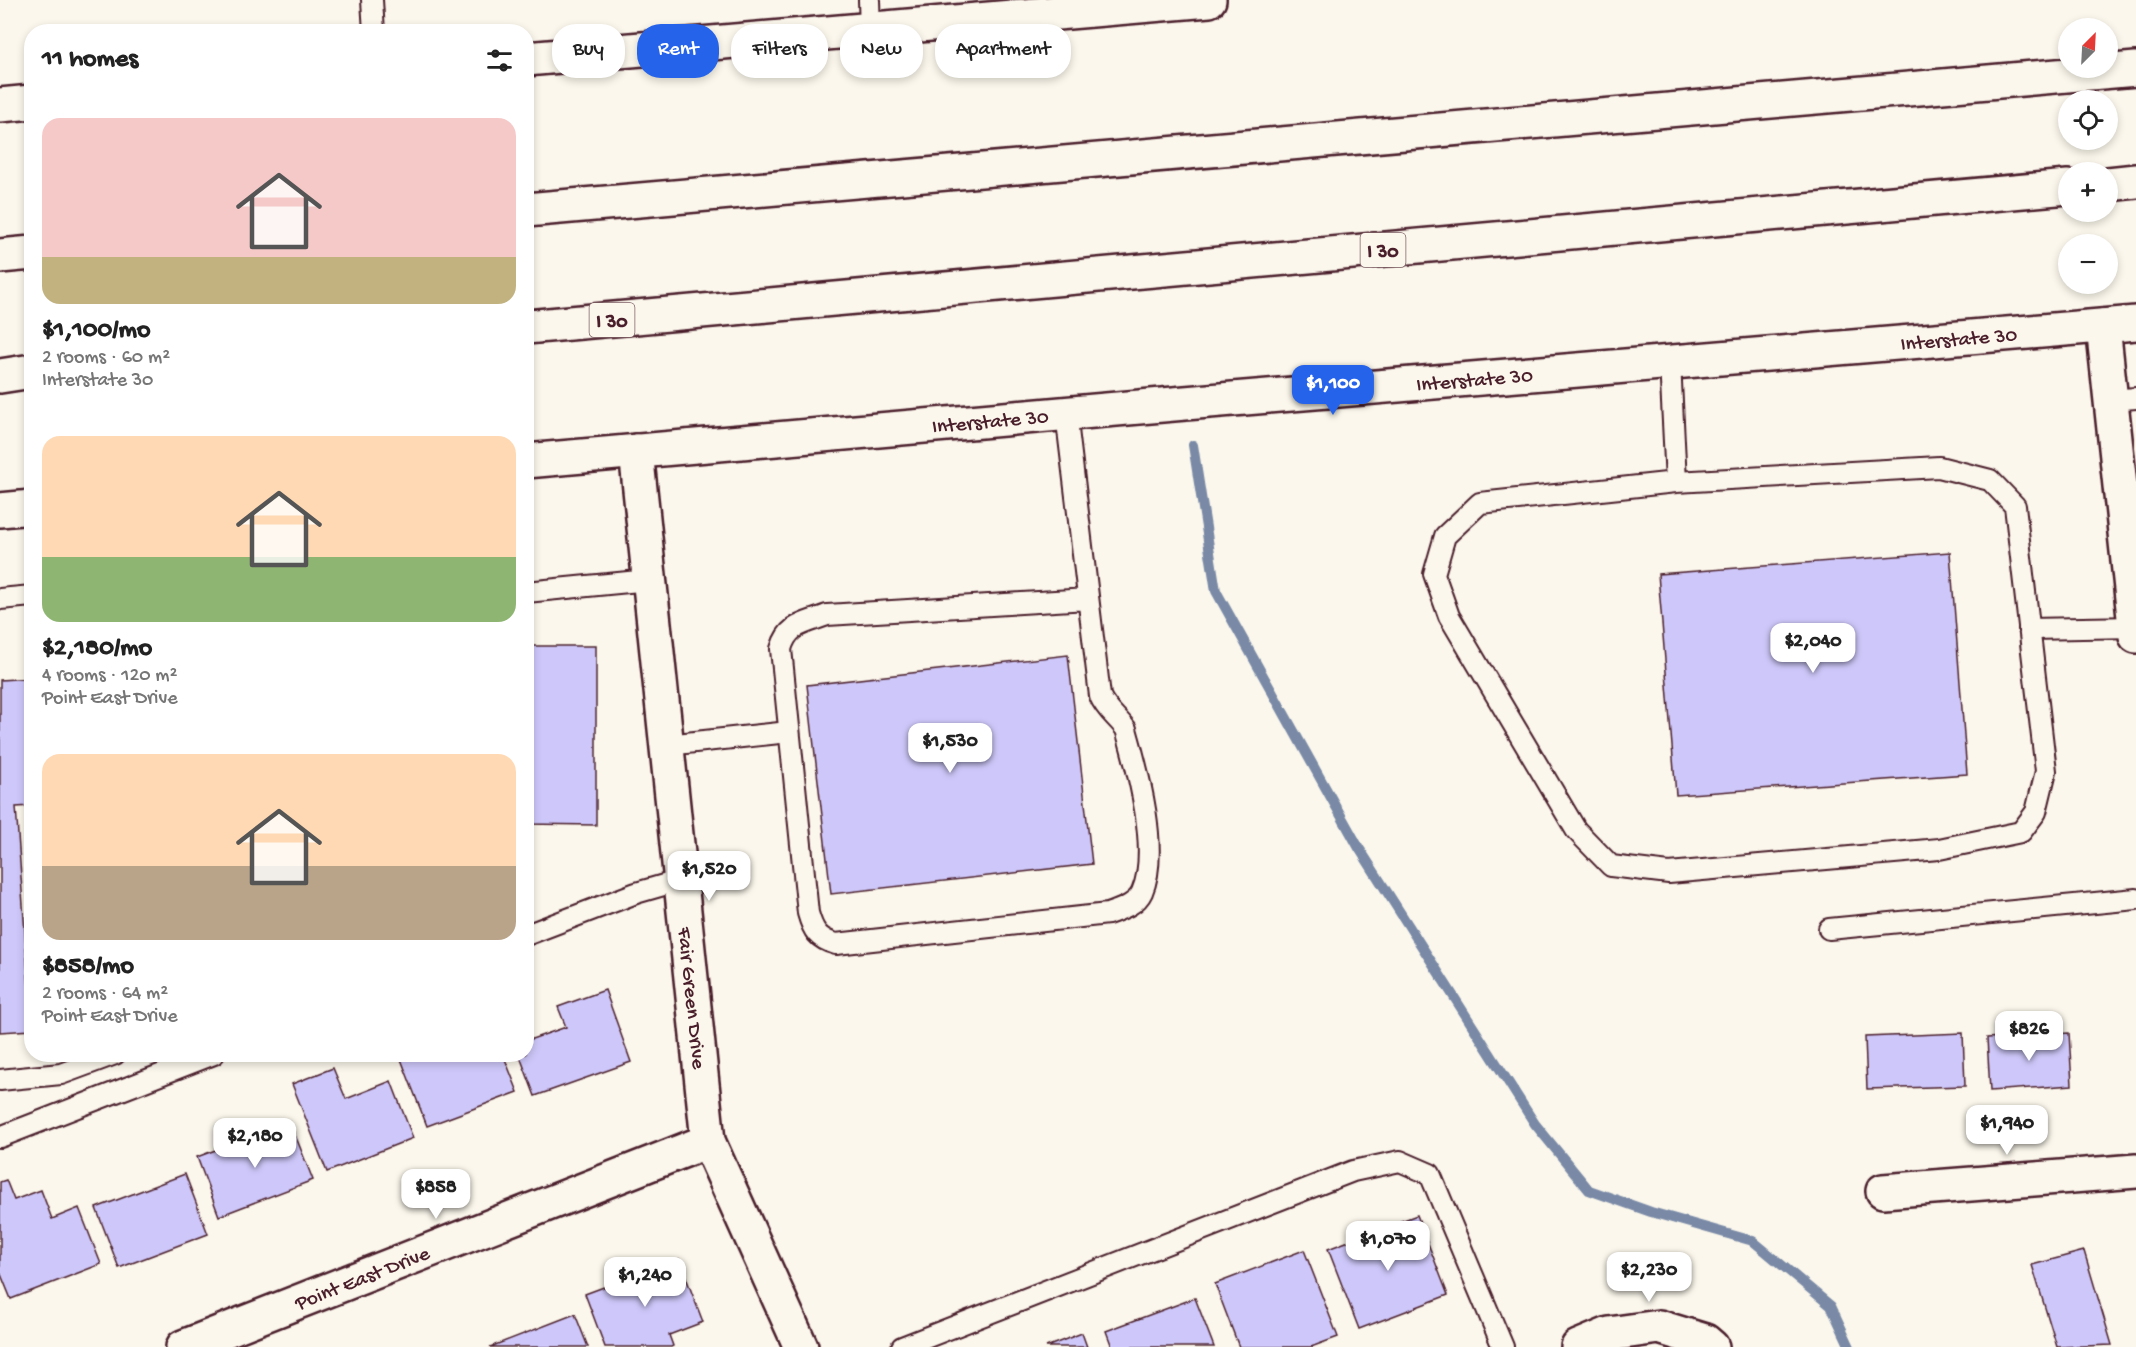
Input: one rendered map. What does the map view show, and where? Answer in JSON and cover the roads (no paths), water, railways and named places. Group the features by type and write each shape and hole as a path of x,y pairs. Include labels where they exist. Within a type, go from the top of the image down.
{"main road":[{"path":"534,58 870,15 1209,0"},
{"path":"534,209 2136,69"},
{"path":"0,105 24,103"},
{"name":"I 30","path":"534,326 2058,188"},
{"path":"0,239 24,240"},
{"path":"0,256 24,254"},
{"name":"Interstate 30","path":"534,460 2136,323"},
{"path":"2103,326 2123,399 2136,630"},
{"path":"0,374 24,371"},
{"name":"Fair Green Drive","path":"636,451 708,1141 801,1347"},
{"name":"Point East Drive","path":"183,1347 708,1141"},
{"path":"1883,1191 2136,1171"},
{"path":"1578,1347 1609,1334 1659,1327 1705,1341 1712,1347"}],"lane":[{"path":"372,0 374,24"},
{"path":"1670,362 1676,482"},
{"path":"1066,413 1100,696 1105,708 1116,716 1126,729 1146,829 1148,869 1141,894 1128,906 1108,914 1064,916 836,944 822,940 813,929 808,914 781,649 785,635 795,628 827,615 1088,599"},
{"path":"1939,466 1990,480 2015,506 2046,771 2036,812 2021,832 1940,849 1670,873 1611,866 1576,830 1449,616 1434,573 1445,536 1480,503 1676,482 1939,466"},
{"path":"534,591 650,580"},
{"path":"0,598 24,597"},
{"path":"2029,629 2136,630"},
{"path":"667,745 789,732"},
{"path":"534,932 636,893 681,880"},
{"path":"1829,929 2136,900"},
{"path":"0,1080 61,1074 93,1062"},
{"path":"0,1137 193,1062"},
{"path":"902,1347 1353,1172 1400,1161 1430,1174 1503,1347"}],"waterway":[{"path":"1193,445 1216,591 1359,848 1535,1124 1589,1190 1651,1212 1753,1241 1831,1306 1850,1347"}]}
